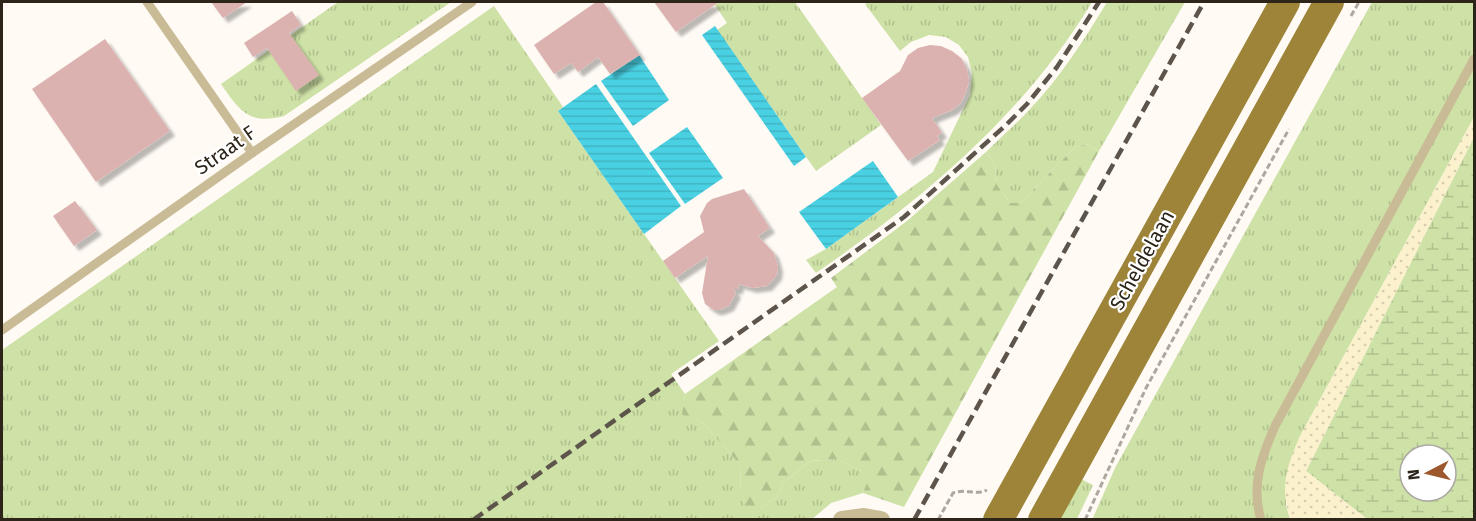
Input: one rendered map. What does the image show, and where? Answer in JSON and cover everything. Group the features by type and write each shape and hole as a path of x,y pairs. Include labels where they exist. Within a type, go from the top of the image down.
{"main road":[{"name":"Scheldelaan","path":"998,519 1285,2"},
{"name":"Scheldelaan","path":"1043,519 1338,12"}],"street":[{"path":"842,519 864,517 881,519"}],"lane":[{"path":"147,2 252,153"},
{"name":"Straat F","path":"2,330 252,153 472,2"},
{"path":"1262,519 1258,510 1257,488 1261,458 1275,426 1474,59"}],"path":[{"path":"1338,12 1359,2"},
{"path":"1085,519 1146,388 1290,127"}],"green space":[{"path":"338,2 451,2 284,116 262,119 253,117 240,108 221,84"},
{"path":"719,2 795,2 881,125 816,171 717,30 727,23 715,5"},
{"path":"869,2 1092,2 1065,43 1035,82 969,152 895,215 816,273 806,260 826,249 933,172 970,95 972,73 968,57 959,45 946,37 929,35 911,42 900,51 865,4"},
{"path":"1107,2 1185,2 1099,151 1086,144 1075,147 1020,203 1010,203 997,185 995,165 986,152 1024,116 1051,85"},
{"path":"1372,2 1474,2 1474,117 1299,438 1286,505 1290,519 1092,520 1115,468"},
{"path":"494,6 563,107 558,111 719,341 671,374 685,394 683,415 702,422 741,466 740,491 761,508 777,497 783,483 810,461 836,459 860,470 869,480 863,493 831,503 811,520 2,519 2,350"},
{"path":"1474,137 1474,519 1367,519 1306,471"},
{"path":"1086,144 1099,151 904,507 863,493 868,480 860,470 836,459 810,461 783,483 777,497 761,508 746,508 740,491 741,466 702,422 682,415 685,394 837,287 831,278 907,221 986,152 995,165 997,185 1010,203 1020,203 1075,147"},
{"path":"1079,478 1093,485 1077,519 1058,520"}],"sand":[{"path":"1474,117 1474,137 1306,471 1367,519 1290,519 1285,497 1286,478 1299,438"}],"water":[{"path":"715,26 806,157 794,166 702,35"},
{"path":"639,55 669,100 633,126 601,81"},
{"path":"596,84 681,206 644,234 558,111"},
{"path":"687,127 723,178 685,204 649,153"},
{"path":"873,161 898,197 826,249 799,212"}],"building":[{"path":"211,2 247,2 223,18"},
{"path":"596,2 603,2 640,55 610,74 598,57 578,72 571,63 554,74 534,45"},
{"path":"654,2 719,2 676,32"},
{"path":"292,11 301,25 289,33 319,75 296,91 267,48 253,57 244,43"},
{"path":"105,39 170,131 96,182 32,89"},
{"path":"930,45 941,46 961,58 967,69 969,81 961,103 952,110 932,118 942,133 937,136 940,140 908,161 862,98 900,71 908,55 918,48"},
{"path":"744,189 770,228 758,236 774,253 778,267 777,275 767,286 752,288 739,284 738,289 733,289 736,293 729,306 714,310 705,304 702,293 708,256 675,278 663,261 704,232 700,216 707,203 712,199"},
{"path":"75,201 97,230 74,246 53,216"}],"railway":[{"path":"473,520 904,217 1027,104 1057,67 1099,2"},
{"path":"914,520 1204,2"}]}
